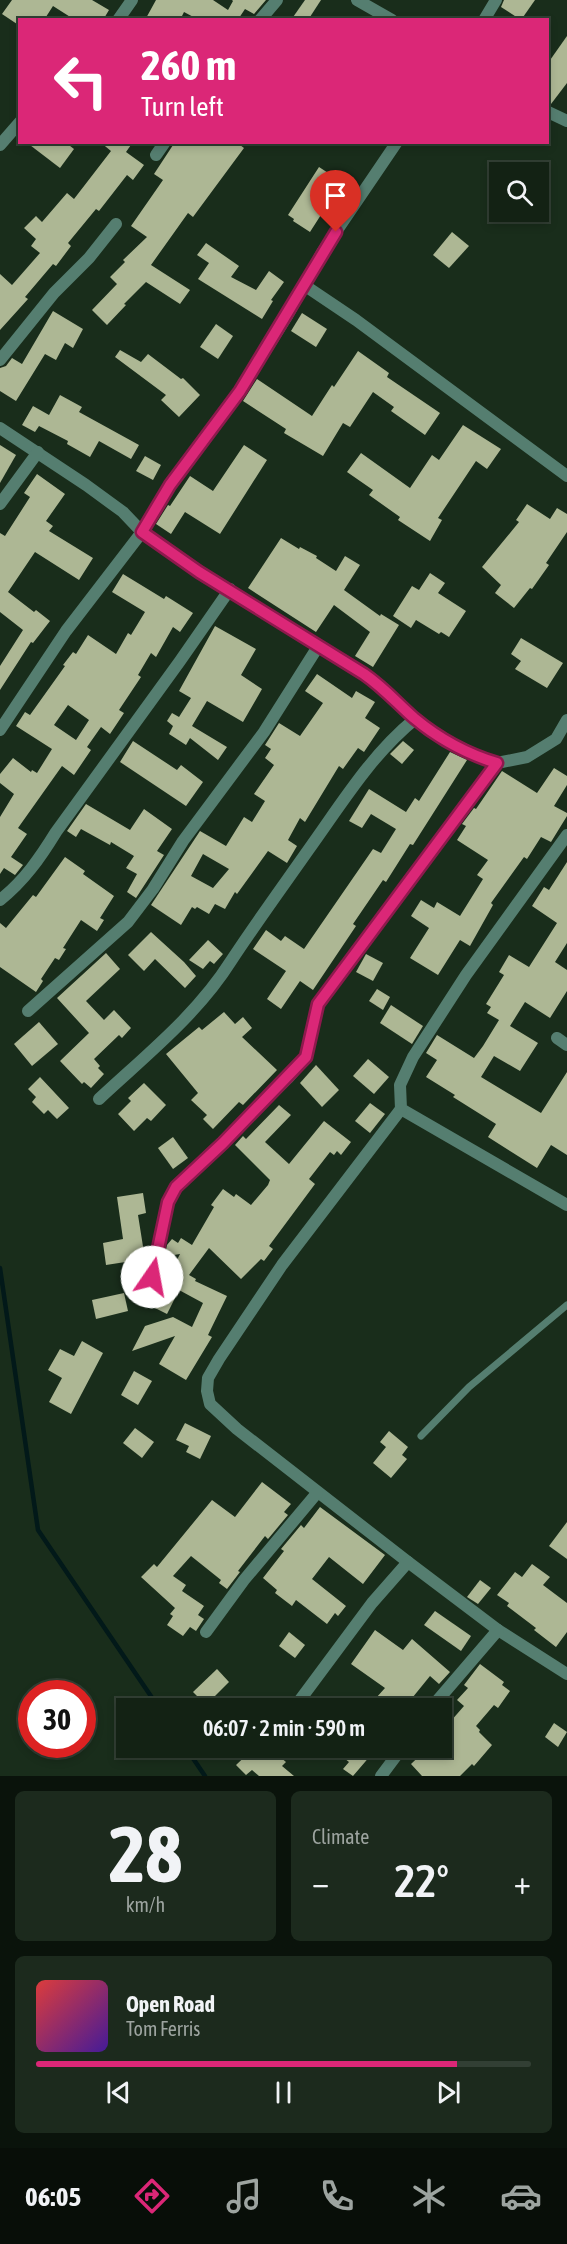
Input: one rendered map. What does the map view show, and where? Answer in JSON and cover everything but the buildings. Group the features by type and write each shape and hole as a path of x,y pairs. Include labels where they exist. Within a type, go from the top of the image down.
{"street":[{"path":"119,18 132,0"},
{"path":"262,18 277,0"},
{"path":"357,0 388,18"},
{"path":"485,18 496,0"},
{"path":"549,113 567,122"},
{"path":"0,145 18,124"},
{"path":"156,155 164,144"},
{"path":"0,730 66,631 142,532 170,485 240,391 287,316 323,251 397,144"},
{"path":"0,360 54,293 89,258 116,224"},
{"path":"304,285 356,320 567,476"},
{"path":"0,428 123,512 142,532 199,572 230,589 381,686 415,719 445,740 497,763 527,757 562,743 567,720"},
{"path":"0,504 38,452"},
{"path":"0,900 18,885 42,855 78,800 230,589"},
{"path":"28,1011 128,922 153,889 183,841 264,732 319,645"},
{"path":"99,1099 194,1011 232,961 258,919 368,766 395,736 415,719"},
{"path":"152,1277 168,1202 176,1187 223,1143 306,1057 318,1004 497,763"},
{"path":"567,835 466,975 413,1057 400,1085 401,1109 282,1265 208,1378 207,1391 210,1404 237,1429 317,1493 498,1630 567,1674"},
{"path":"401,1109 567,1204"},
{"path":"206,1632 244,1580 317,1493"},
{"path":"301,1698 372,1603 408,1562"},
{"path":"440,1698 498,1630"},
{"path":"381,1776 394,1758"}],"lane":[{"path":"421,1436 469,1387 567,1305"}],"waterway":[{"path":"0,1268 38,1530 152,1698"},
{"path":"193,1758 205,1776"}],"route":[{"path":"152,1277 168,1202 176,1187 223,1143 306,1057 315,1013 325,993 497,763 445,740 415,719 381,686 364,674 230,589 199,572 142,532 170,485 240,391 336,232"}]}
